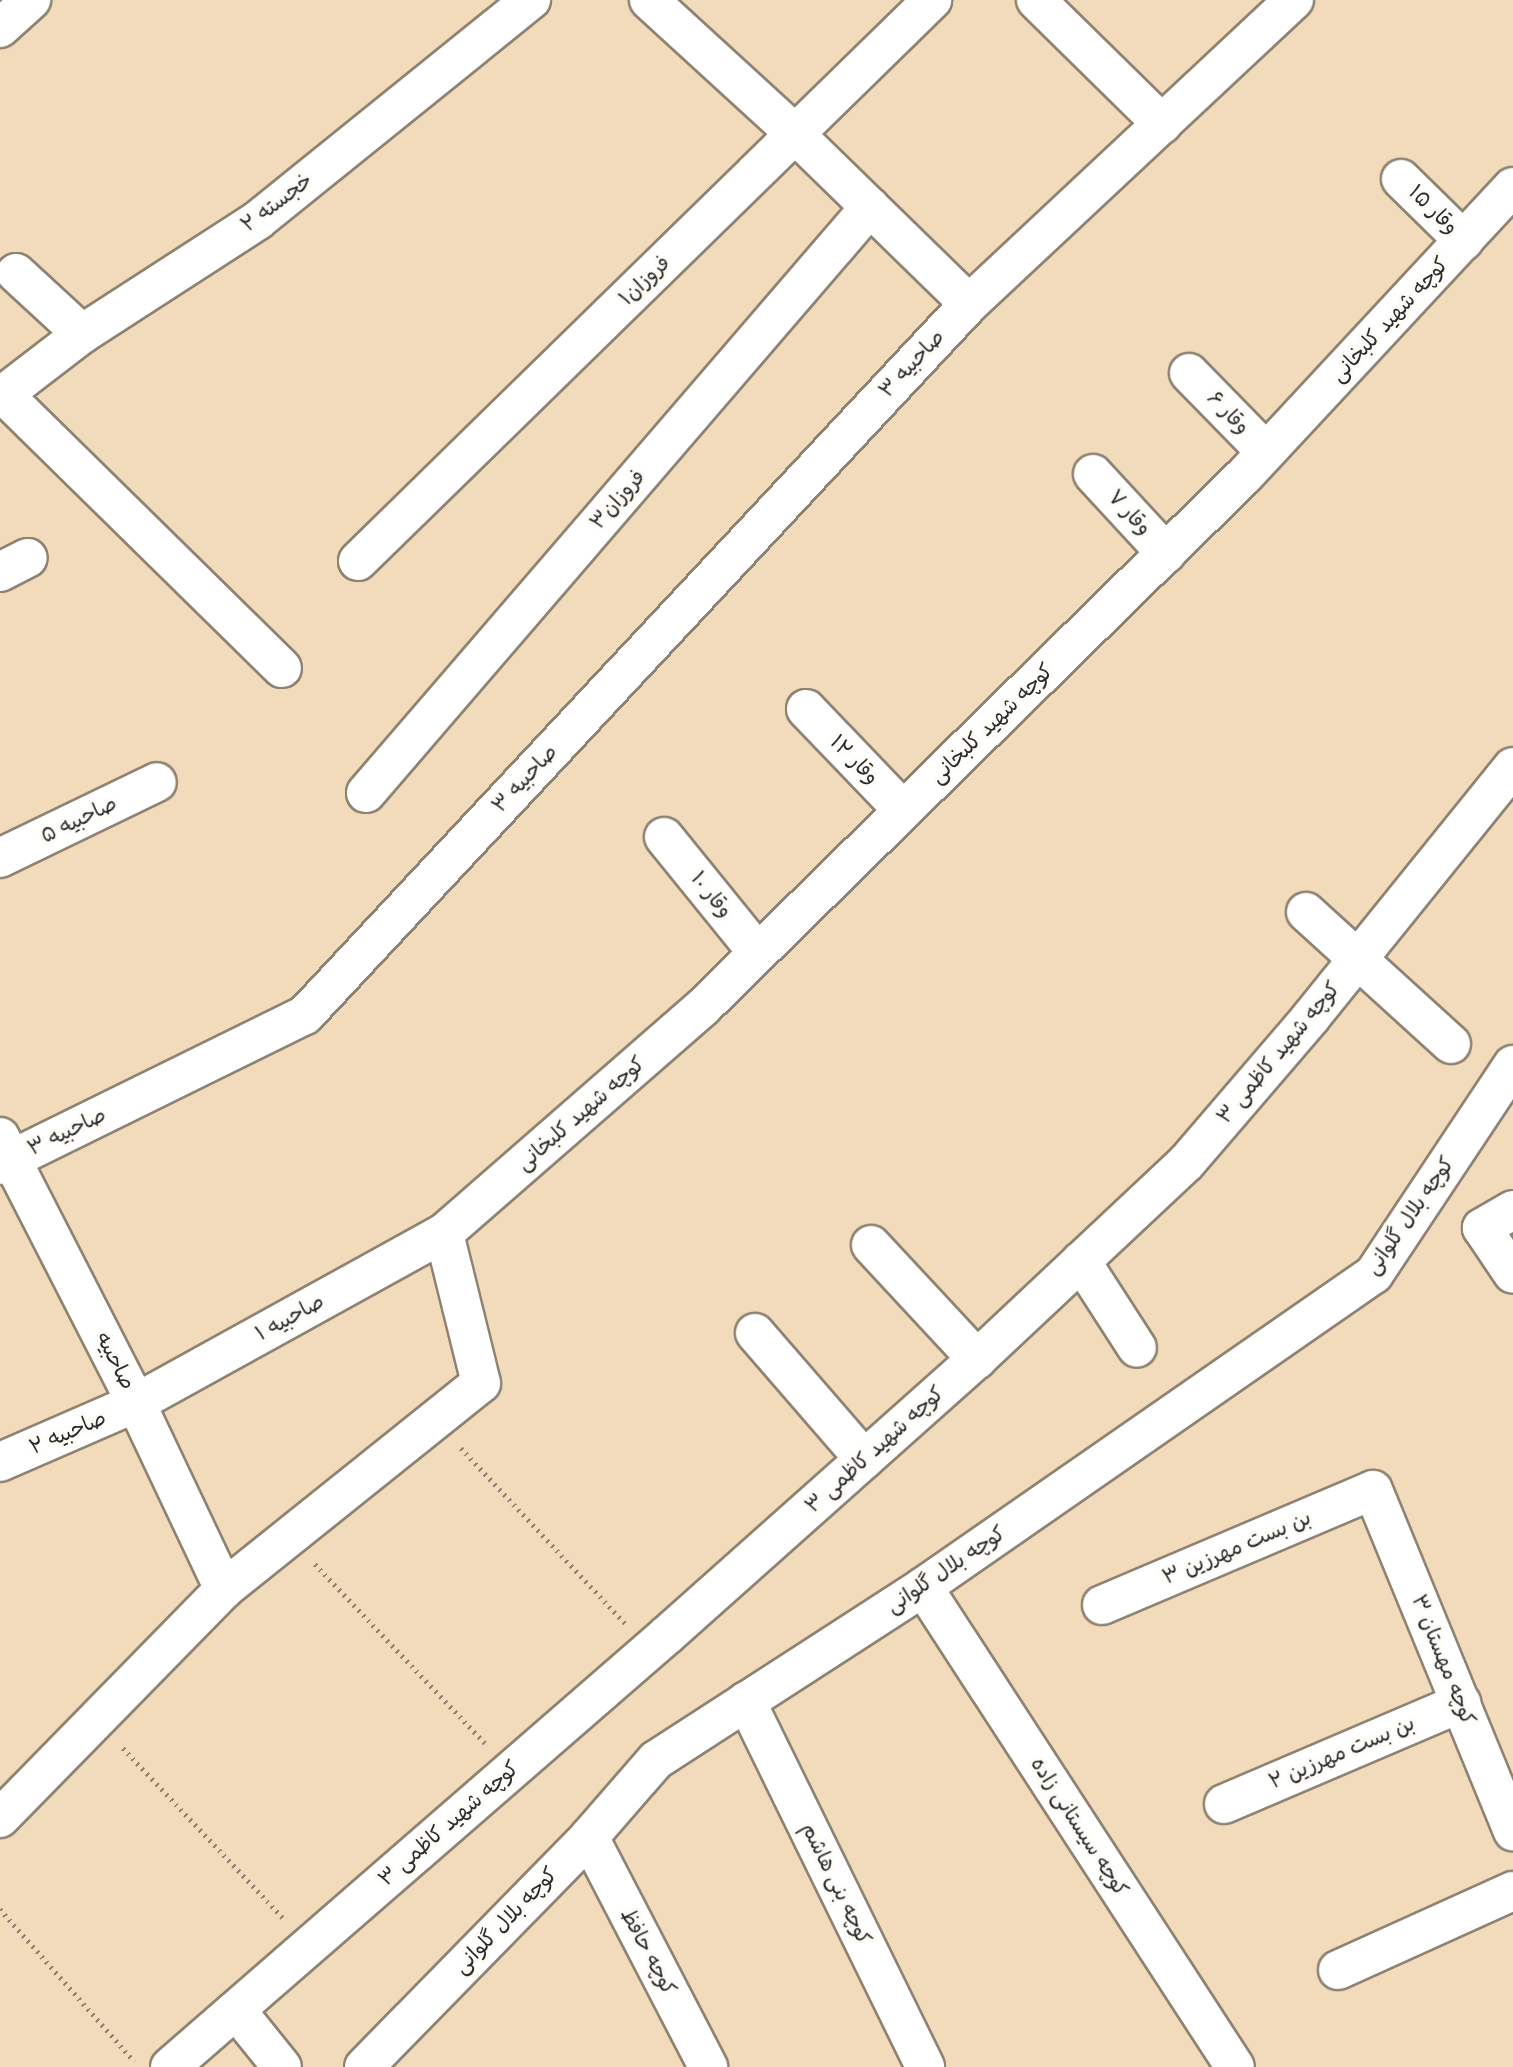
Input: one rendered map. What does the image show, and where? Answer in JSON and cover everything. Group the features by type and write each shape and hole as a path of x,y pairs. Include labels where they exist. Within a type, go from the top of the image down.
{"street":[{"path":"0,28 32,0"},
{"name":"خجسته ۲","path":"2,396 82,334 258,220 531,0"},
{"path":"649,0 795,134 969,304"},
{"name":"فروزان۱","path":"358,561 932,0"},
{"path":"1036,0 1161,124"},
{"name":"صاحبیه ۳","path":"4,1154 305,1015 969,304 1294,0"},
{"name":"وقار ۱۵","path":"1401,178 1464,241"},
{"name":"کوچه شهید کلبخانی","path":"444,1233 703,1007 1266,452 1513,187"},
{"name":"فروزان۳","path":"366,793 870,207"},
{"path":"16,273 82,334"},
{"name":"وقار ۶","path":"1189,373 1266,452"},
{"path":"2,396 282,668"},
{"name":"وقار ۷","path":"1093,474 1166,553"},
{"name":"وقار ۱۲","path":"806,709 903,810"},
{"name":"صاحبیه ۵","path":"0,859 158,782"},
{"name":"کوچه شهید کاظمی ۳","path":"170,2067 650,1650 976,1359 1186,1163 1506,790"},
{"name":"وقار ۱۰","path":"664,837 758,953"},
{"path":"1306,912 1360,957 1451,1044"},
{"name":"کوچه بلال گلوانی","path":"364,2067 589,1837 656,1760 923,1587 1374,1274 1513,1065"},
{"name":"صاحبیه","path":"4,1154 136,1403 224,1589"},
{"path":"1513,1210 1482,1228 1513,1275"},
{"path":"0,1818 224,1589 288,1535 481,1383 444,1233"},
{"name":"صاحبیه ۱","path":"136,1403 444,1233"},
{"path":"871,1245 976,1359"},
{"path":"1081,1261 1137,1348"},
{"path":"755,1333 864,1459"},
{"name":"صاحبیه ۲","path":"0,1462 136,1403"},
{"name":"بن بست مهرزین ۳","path":"1101,1605 1373,1490"},
{"name":"کوچه مهستان ۳","path":"1373,1490 1513,1831"},
{"name":"کوچه سیستانی زاده","path":"923,1587 1235,2067"},
{"name":"کوچه بنی هاشم","path":"746,1701 926,2067"},
{"name":"بن بست مهرزین ۲","path":"1224,1804 1461,1703"},
{"name":"کوچه حافظ","path":"589,1837 708,2067"},
{"path":"1338,1970 1513,1891"},
{"path":"236,2010 282,2067"}],"path":[{"path":"434,1419 650,1650"},
{"path":"288,1535 511,1770"},
{"path":"97,1719 309,1946"},
{"path":"0,1909 139,2067"}]}
